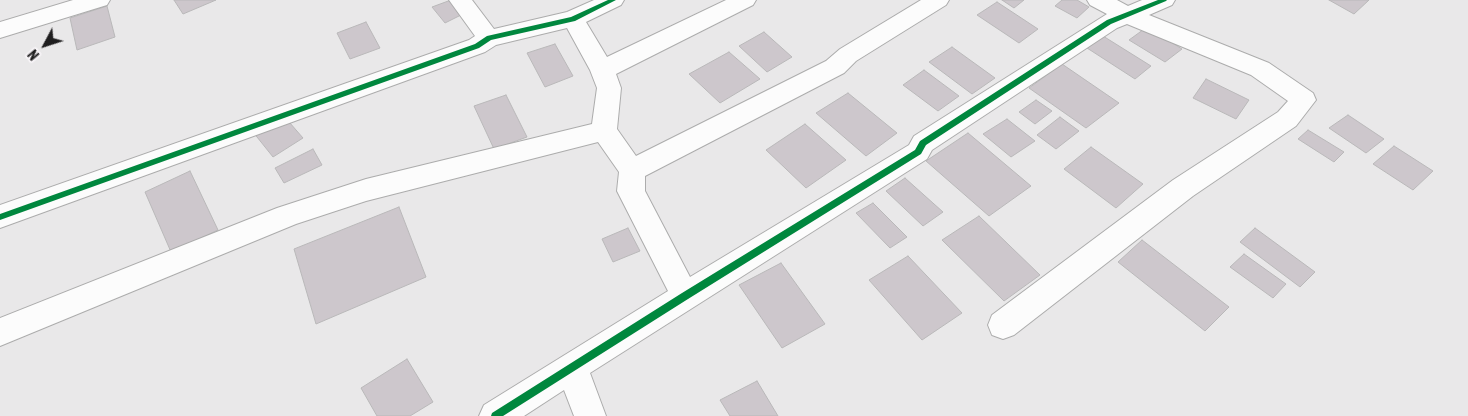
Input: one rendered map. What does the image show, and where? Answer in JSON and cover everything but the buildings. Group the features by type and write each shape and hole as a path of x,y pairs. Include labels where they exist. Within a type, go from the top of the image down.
{"street":[{"path":"0,30 99,0"},
{"path":"460,0 489,38"},
{"path":"0,217 477,46 489,38 573,19 613,0"},
{"path":"602,70 745,0"},
{"path":"632,170 835,67 848,54 938,0"},
{"path":"1003,325 1183,188 1287,119 1304,100 1260,69 1127,15 1098,0"},
{"path":"495,416 918,152 923,143 1109,22 1164,0"},
{"path":"573,19 602,70 609,88 604,131 632,170 631,190 685,296"},
{"path":"0,332 287,216 366,190 604,131"},
{"path":"572,368 590,416"}],"cycle path":[{"path":"0,217 477,46 489,38 573,19 613,0"},
{"path":"495,416 918,152 923,143 1109,22 1164,0"}]}
